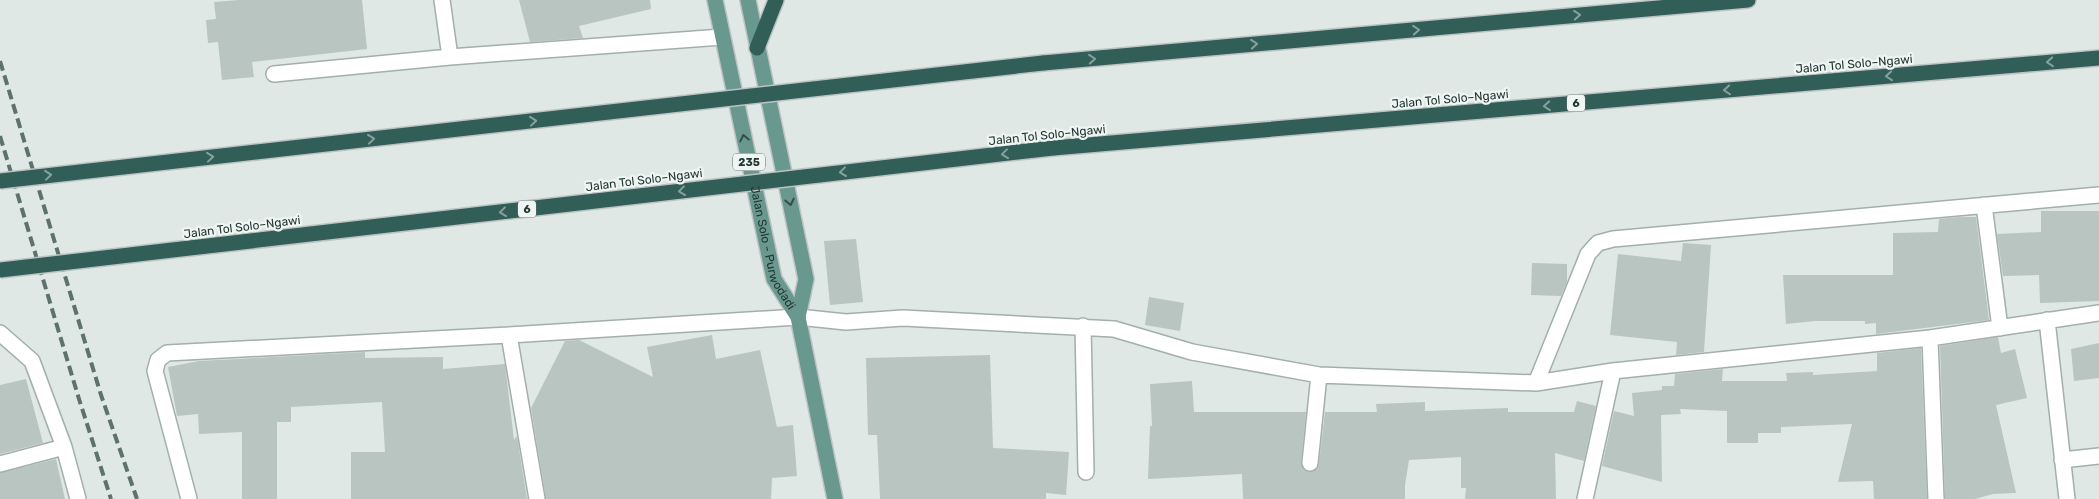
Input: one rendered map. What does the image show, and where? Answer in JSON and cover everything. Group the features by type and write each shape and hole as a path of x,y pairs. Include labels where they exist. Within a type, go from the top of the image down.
{"highway":[{"path":"757,48 776,0"},
{"path":"0,181 1043,63 1748,0"},
{"name":"Jalan Tol Solo–Ngawi","path":"0,270 1053,148 2099,58"}],"main road":[{"name":"Jalan Solo - Purwodadi","path":"715,0 774,279 798,317 835,499"},
{"name":"Jalan Solo - Purwodadi","path":"748,0 806,278 798,317"}],"street":[{"path":"442,0 450,57"},
{"path":"274,74 450,57 722,37"},
{"path":"1536,384 1588,254 1598,243 1623,238 2099,195"},
{"path":"1984,205 2000,328"},
{"path":"189,499 155,371 158,360 167,353 509,335 798,317 846,322 903,318 1114,329 1192,352 1319,375 1536,384 1613,371 1930,338 2099,313"},
{"path":"2047,320 2068,499"},
{"path":"1083,326 1086,472"},
{"path":"0,334 32,361 64,448 78,499"},
{"path":"509,335 538,499"},
{"path":"1930,338 1936,499"},
{"path":"1585,499 1613,371"},
{"path":"1310,463 1319,375"},
{"path":"0,464 64,448"},
{"path":"2062,460 2099,456"}],"building":[{"path":"239,0 362,0 367,49 252,62 254,77 222,80 218,42 208,43 206,20 216,19 214,2"},
{"path":"519,0 650,0 651,9 579,26 583,38 530,42"},
{"path":"2041,211 2099,211 2099,301 2040,303 2039,275 2003,276 1997,234 2041,232"},
{"path":"1976,217 1989,320 1876,334 1876,323 1865,324 1865,321 1815,321 1786,324 1783,275 1893,275 1893,233 1938,232 1939,219"},
{"path":"856,239 863,302 830,305 824,241"},
{"path":"1683,243 1711,245 1704,352 1676,355 1677,342 1610,335 1618,254 1681,261"},
{"path":"1532,263 1567,264 1567,282 1561,296 1531,295"},
{"path":"1149,297 1184,303 1180,331 1145,325"},
{"path":"712,335 716,359 760,350 777,427 793,425 797,476 772,478 771,499 546,499 531,408 565,341 579,340 653,377 647,347"},
{"path":"1998,337 2001,353 2015,349 2027,398 1996,405 2016,493 1993,494 1975,499 1945,499 1940,346"},
{"path":"2099,343 2099,378 2074,381 2071,349"},
{"path":"1921,348 1927,499 1874,499 1873,481 1838,482 1852,424 1781,427 1781,433 1758,433 1758,443 1727,443 1727,411 1680,409 1681,414 1661,415 1662,482 1602,466 1614,411 1634,416 1632,393 1662,390 1662,386 1674,386 1675,374 1723,369 1722,381 1787,381 1786,373 1813,372 1813,375 1877,371 1877,353"},
{"path":"365,352 365,358 443,357 443,369 505,364 514,440 517,436 527,499 351,499 351,452 385,452 382,402 291,407 291,422 277,422 277,499 242,499 242,432 199,434 198,414 177,416 168,367 199,361"},
{"path":"990,355 993,448 1069,452 1066,495 1046,493 1046,499 880,499 877,435 868,435 866,358"},
{"path":"26,379 43,443 0,454 0,385"},
{"path":"1192,381 1194,412 1306,412 1301,463 1304,470 1310,472 1317,469 1319,464 1325,412 1377,412 1376,404 1425,402 1425,411 1508,408 1508,412 1574,412 1577,401 1596,406 1584,461 1555,453 1556,499 1465,499 1466,488 1461,488 1461,457 1409,460 1405,499 1243,499 1242,474 1148,479 1150,426 1152,426 1150,384"},
{"path":"56,459 65,499 0,499 0,473"}],"railway":[{"path":"0,61 101,395 137,499"},
{"path":"0,136 111,499"}]}
